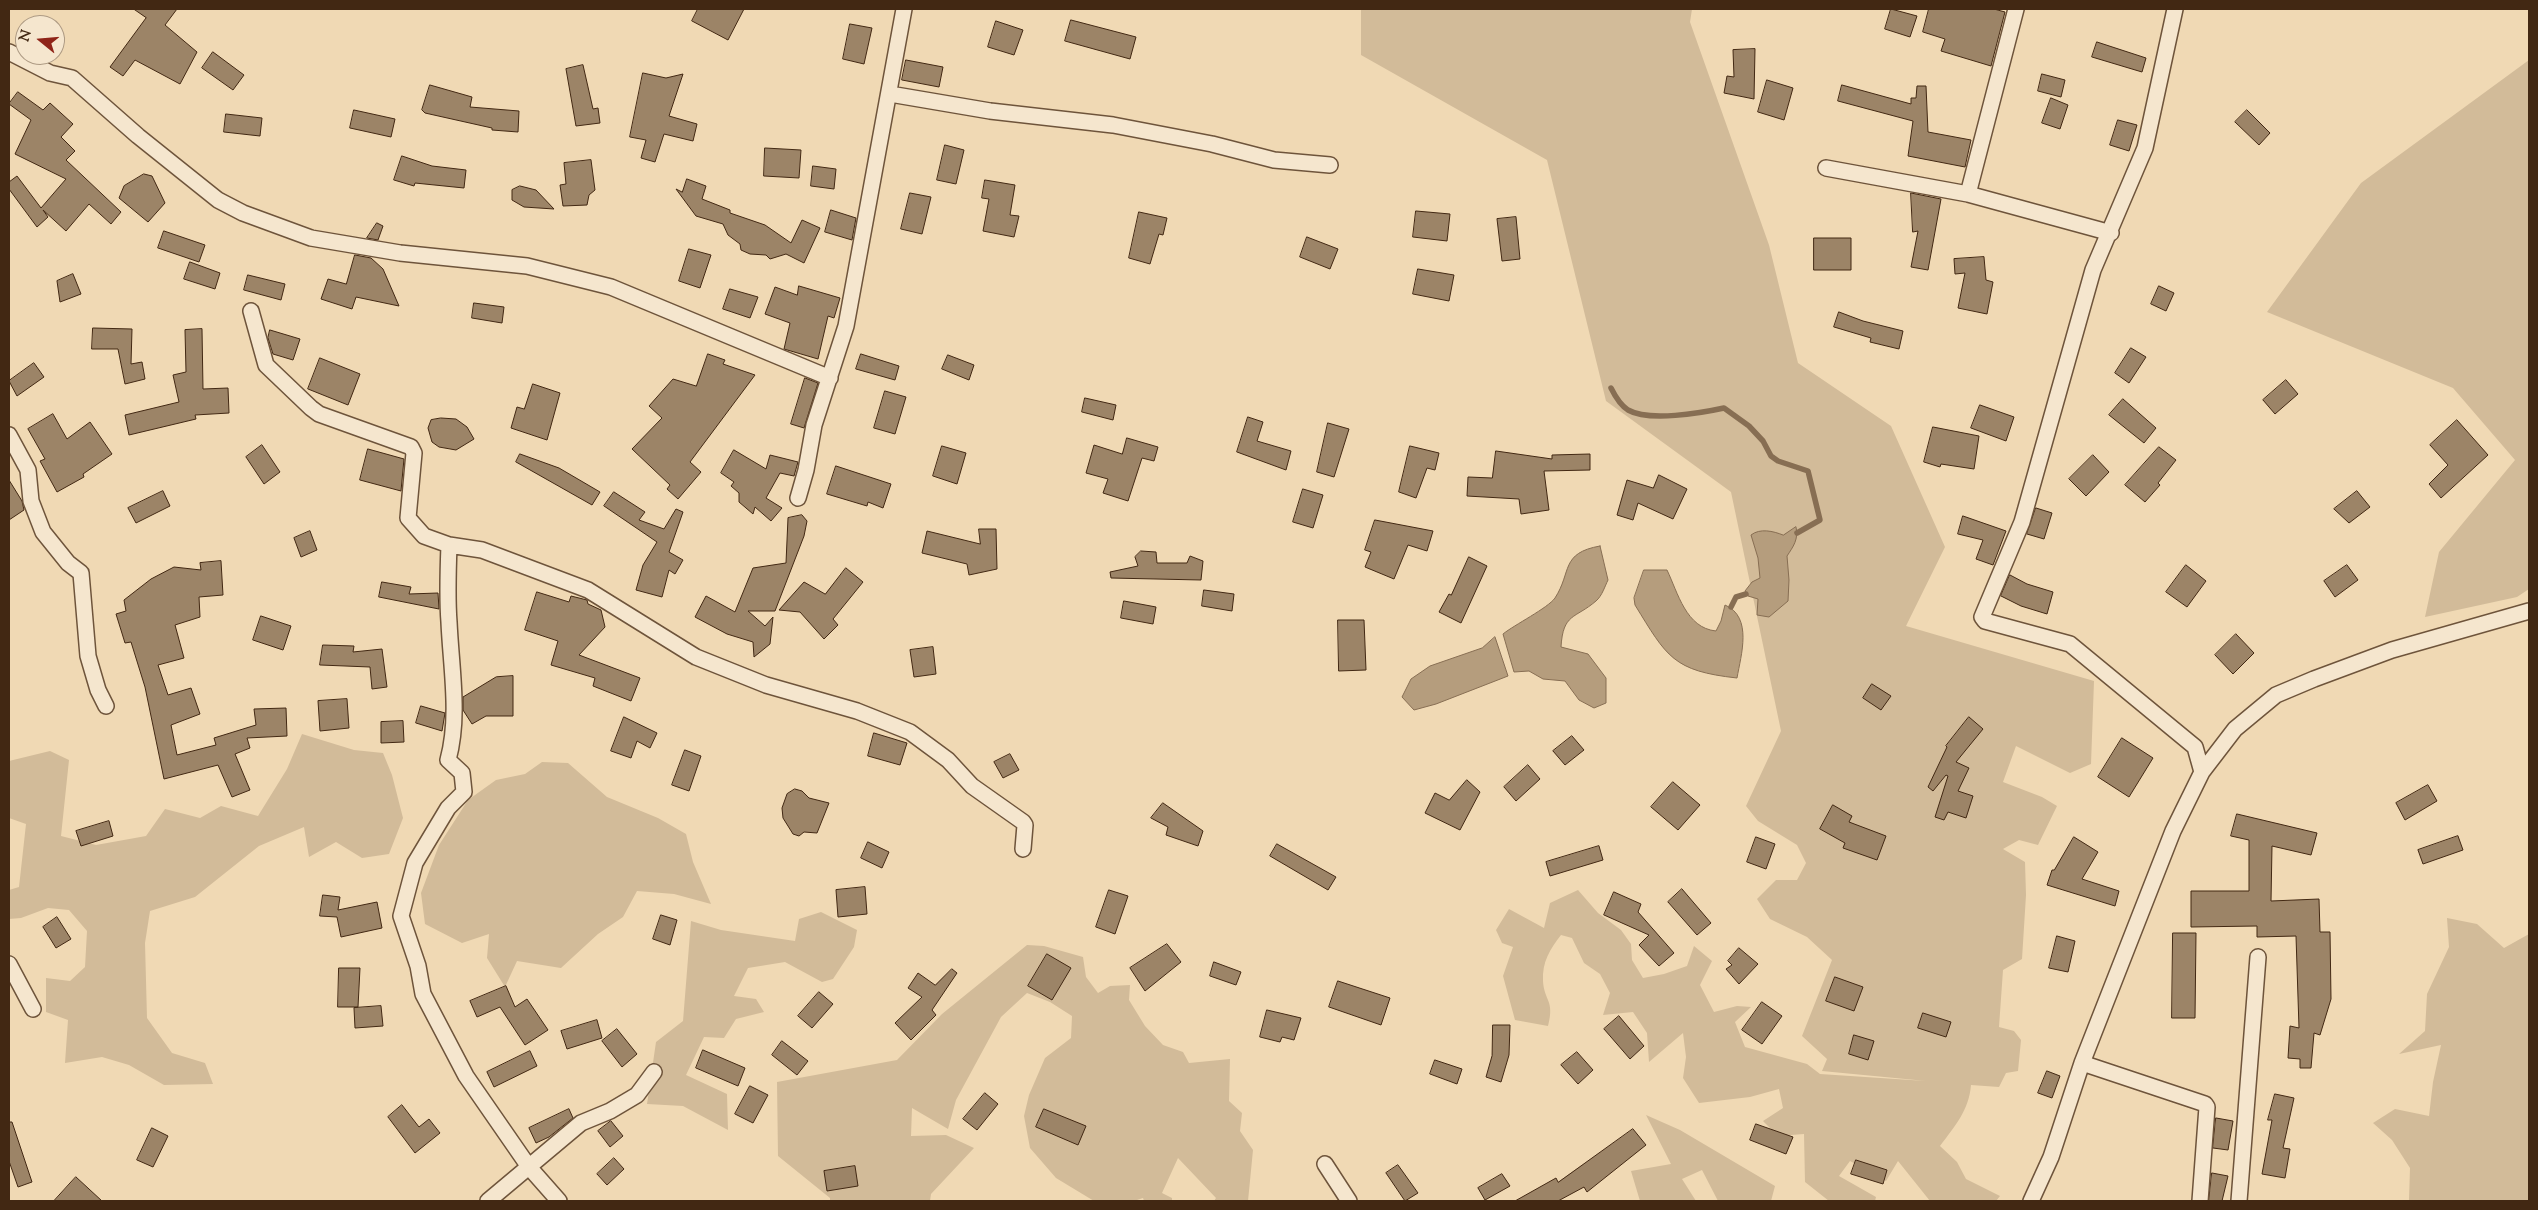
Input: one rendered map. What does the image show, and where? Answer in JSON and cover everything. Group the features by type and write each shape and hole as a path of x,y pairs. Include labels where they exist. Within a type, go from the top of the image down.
{"street":[{"path":"798,498 806,470 814,425 846,326 890,94 904,9"},
{"path":"1968,194 2016,9"},
{"path":"2175,9 2145,148 2111,233 2093,270 2022,522 1982,617 1985,621 2070,644 2195,747 2202,772"},
{"path":"9,52 50,73 72,78 138,136 218,200 243,213 311,238 400,253 527,266 612,287 830,378"},
{"path":"890,94 990,112 1113,125 1212,144 1274,160 1330,165"},
{"path":"1826,168 1968,194 2111,233"},
{"path":"251,311 266,365 311,408 319,414 411,447 414,453 408,518 424,536 449,545 482,550 543,571 588,590 696,657 766,685 857,711 916,735 948,760 972,786 1023,822 1025,825 1023,849"},
{"path":"9,435 28,470 31,501 45,536 68,563 81,573 88,656 98,690 106,706"},
{"path":"449,545 447,579 454,724 448,760 462,773 464,792 448,808 415,862 400,913 418,966 423,994 466,1076 529,1167 559,1201"},
{"path":"2032,1201 2051,1157 2082,1063 2173,831 2202,772 2235,729 2276,695 2392,650 2529,611"},
{"path":"2239,1201 2258,957"},
{"path":"9,964 33,1009"},
{"path":"2082,1063 2204,1104 2209,1110 2200,1201"},
{"path":"488,1201 581,1123 610,1111 636,1095 654,1072"},
{"path":"1325,1164 1349,1201"}],"shaded area":[{"path":"1361,9 1692,9 1690,22 1769,245 1798,363 1891,426 1945,547 1906,626 2094,681 2091,764 2070,773 2016,746 2003,782 2042,797 2057,806 2038,845 2019,840 2003,849 2025,862 2026,895 2022,959 2003,970 1999,1027 2014,1031 2021,1040 2018,1071 2006,1073 1999,1087 1971,1085 1964,1110 1956,1125 1940,1146 1957,1162 1966,1179 2000,1196 1996,1201 1930,1201 1898,1161 1886,1181 1850,1161 1839,1176 1876,1197 1875,1201 1829,1201 1805,1182 1804,1134 1778,1136 1763,1121 1783,1108 1779,1089 1750,1097 1699,1103 1683,1078 1686,1057 1683,1033 1649,1062 1647,1033 1633,1012 1603,1015 1610,993 1600,974 1584,963 1572,938 1561,935 1545,962 1543,981 1550,1006 1548,1026 1515,1020 1503,976 1513,947 1502,943 1496,930 1509,909 1544,928 1550,903 1578,890 1598,913 1621,930 1631,944 1632,960 1643,978 1664,974 1687,966 1694,946 1712,961 1700,985 1714,1012 1737,1006 1751,1007 1735,1022 1745,1047 1807,1064 1820,1074 1926,1081 1822,1071 1827,1059 1802,1036 1832,960 1807,937 1770,919 1757,899 1776,880 1797,880 1806,863 1797,845 1758,821 1746,806 1781,731 1731,492 1606,401 1547,160 1361,55"},
{"path":"2529,60 2529,589 2517,597 2425,617 2439,552 2515,460 2453,388 2267,312 2361,183"},
{"path":"1796,527 1796,539 1787,556 1788,601 1769,617 1757,615 1758,599 1748,596 1745,591 1752,582 1760,578 1758,558 1751,535 1758,531 1771,531 1783,535"},
{"path":"1600,546 1608,580 1598,599 1567,622 1562,636 1561,647 1588,654 1606,678 1606,703 1594,708 1579,700 1565,681 1543,679 1529,671 1514,672 1503,634 1545,607 1555,598 1569,565 1578,553"},
{"path":"1644,570 1667,570 1684,608 1697,623 1706,628 1716,631 1725,605 1734,611 1739,618 1743,637 1737,678 1716,675 1685,666 1664,649 1635,605 1634,598"},
{"path":"1495,637 1508,676 1436,704 1414,710 1402,697 1411,679 1430,666 1482,648"},
{"path":"302,734 354,750 383,753 392,775 403,818 389,854 362,858 336,842 309,857 304,827 259,846 195,897 150,911 145,943 147,1018 172,1053 205,1063 213,1084 164,1085 129,1065 102,1057 65,1063 68,1020 46,1012 46,978 70,981 85,967 87,931 69,910 48,908 21,918 9,919 9,890 19,887 26,824 9,818 9,761 50,751 69,760 61,836 96,845 146,836 165,809 200,818 221,806 258,816 287,769"},
{"path":"542,762 568,763 607,797 658,818 686,834 693,862 711,904 674,894 637,891 623,917 598,934 561,968 517,961 505,987 487,958 489,934 462,943 425,924 421,893 439,845 468,800 496,780 525,774"},
{"path":"821,912 857,930 854,947 833,979 822,982 785,962 748,968 734,996 756,999 764,1012 736,1019 724,1038 704,1037 686,1075 727,1094 728,1130 683,1106 647,1104 656,1042 683,1021 691,921 721,930 795,941 799,919"},
{"path":"2447,918 2477,924 2504,948 2529,934 2529,1201 2409,1201 2410,1168 2392,1140 2373,1123 2395,1109 2429,1116 2433,1082 2441,1045 2399,1054 2425,1031 2427,994 2449,947"},
{"path":"1027,945 1044,946 1083,957 1086,977 1098,993 1110,986 1130,985 1129,1000 1145,1026 1163,1045 1183,1052 1189,1063 1230,1059 1229,1101 1242,1113 1240,1131 1253,1150 1248,1201 1214,1201 1216,1198 1178,1158 1162,1193 1172,1198 1172,1201 1144,1201 1143,1198 1134,1201 1094,1201 1056,1178 1030,1148 1024,1116 1029,1095 1045,1058 1071,1038 1072,1016 1050,1002 1027,993 1001,1017 956,1100 948,1129 912,1108 911,1136 946,1135 974,1148 931,1194 930,1201 830,1201 830,1198 778,1156 777,1082 897,1060 942,1014"},
{"path":"1646,1115 1680,1130 1775,1186 1771,1201 1718,1201 1702,1170 1682,1179 1696,1201 1640,1201 1631,1171 1671,1164"}],"building":[{"path":"134,9 177,9 165,25 197,52 180,84 135,60 123,76 110,67 146,18"},
{"path":"698,9 744,9 728,40 692,21"},
{"path":"1891,9 1917,16 1910,37 1885,29"},
{"path":"1929,9 1994,9 2005,12 1991,66 1941,51 1945,39 1923,32"},
{"path":"1071,20 1136,37 1130,59 1065,41"},
{"path":"996,21 1023,30 1014,55 988,47"},
{"path":"850,24 872,28 864,64 843,59"},
{"path":"2097,42 2146,58 2142,72 2092,57"},
{"path":"1755,49 1754,99 1724,93 1727,76 1734,77 1733,50"},
{"path":"213,52 244,75 233,90 202,68"},
{"path":"906,60 943,67 939,87 902,80"},
{"path":"583,65 593,109 598,108 600,123 576,126 566,69"},
{"path":"643,73 666,78 683,74 669,116 697,124 693,141 664,134 655,162 641,158 646,140 630,137"},
{"path":"2042,74 2065,80 2061,97 2038,91"},
{"path":"1767,80 1793,88 1784,120 1758,112"},
{"path":"430,85 472,97 470,107 519,111 518,132 492,130 492,128 425,113 422,110"},
{"path":"1842,85 1911,104 1911,98 1916,98 1917,86 1926,86 1928,132 1971,140 1965,167 1908,156 1913,121 1838,101"},
{"path":"18,92 43,110 50,103 73,124 61,137 75,151 66,160 121,212 111,224 89,204 66,231 43,210 48,217 37,227 9,189 9,182 17,176 41,208 66,179 15,154 31,120 9,104"},
{"path":"2051,98 2068,105 2060,129 2042,123"},
{"path":"354,110 395,119 391,137 350,128"},
{"path":"2247,110 2270,133 2259,145 2235,122"},
{"path":"226,114 262,118 260,136 224,132"},
{"path":"2118,120 2137,125 2129,151 2110,145"},
{"path":"945,145 964,150 956,184 937,180"},
{"path":"765,148 801,150 799,178 764,176"},
{"path":"402,156 432,166 466,170 464,188 415,183 414,186 394,180"},
{"path":"591,160 595,190 589,195 587,205 563,206 560,185 566,184 564,163"},
{"path":"813,166 836,169 834,189 811,186"},
{"path":"144,174 152,176 165,203 148,222 119,198 124,186"},
{"path":"687,179 706,186 702,199 730,210 730,213 765,225 791,243 802,220 820,228 804,263 786,254 770,259 766,255 750,254 741,250 740,244 728,235 723,224 696,216 676,189 682,192"},
{"path":"985,180 1015,185 1010,215 1019,216 1014,237 983,231 989,199 982,198"},
{"path":"520,186 536,190 554,209 524,207 512,200 512,190"},
{"path":"910,193 931,197 922,234 901,229"},
{"path":"1911,193 1941,199 1928,270 1911,267 1918,231 1913,232"},
{"path":"831,210 856,218 852,240 825,232"},
{"path":"1416,211 1450,214 1447,241 1413,237"},
{"path":"1139,212 1167,218 1163,235 1159,234 1150,264 1129,258"},
{"path":"1516,217 1520,259 1502,261 1497,219"},
{"path":"377,223 383,226 378,240 367,238"},
{"path":"164,231 205,245 199,262 158,248"},
{"path":"1307,237 1338,249 1330,269 1300,257"},
{"path":"1814,238 1851,238 1851,270 1814,270"},
{"path":"689,249 711,255 700,288 679,281"},
{"path":"355,255 371,258 383,269 399,306 356,297 352,309 321,299 328,279 346,284"},
{"path":"1984,257 1986,280 1993,282 1987,314 1958,308 1965,273 1955,274 1954,259"},
{"path":"190,262 220,273 215,289 184,279"},
{"path":"1418,269 1454,275 1449,301 1413,294"},
{"path":"73,274 81,294 60,302 57,281"},
{"path":"248,275 285,284 281,300 244,290"},
{"path":"799,286 840,298 834,318 828,316 818,359 784,349 790,323 765,314 775,287 797,295"},
{"path":"2159,286 2174,293 2166,311 2151,304"},
{"path":"730,289 758,297 750,318 723,309"},
{"path":"474,303 504,307 502,323 472,318"},
{"path":"1839,312 1863,321 1903,331 1899,349 1870,342 1871,338 1834,327"},
{"path":"93,328 132,329 131,364 142,362 145,379 125,384 118,349 92,349"},
{"path":"202,329 203,389 228,388 229,413 195,415 196,419 129,435 125,415 179,402 173,375 186,372 185,330"},
{"path":"270,330 300,339 293,360 273,354 268,338"},
{"path":"2131,348 2146,357 2129,383 2115,373"},
{"path":"708,354 725,360 723,364 755,375 690,462 701,472 678,499 667,489 670,485 632,449 662,418 649,406 673,379 696,386"},
{"path":"861,354 899,366 895,380 856,369"},
{"path":"948,355 974,365 969,380 942,369"},
{"path":"320,358 360,374 348,405 308,389"},
{"path":"34,363 44,377 17,396 9,381"},
{"path":"805,378 818,383 804,428 791,424"},
{"path":"2286,380 2298,394 2275,414 2263,400"},
{"path":"533,384 560,393 547,440 511,428 517,407 524,409"},
{"path":"885,391 906,397 895,434 874,428"},
{"path":"1085,398 1116,405 1113,420 1082,412"},
{"path":"2123,399 2156,428 2144,443 2109,415"},
{"path":"1980,405 2014,417 2006,441 1971,428"},
{"path":"53,414 67,439 90,422 112,454 83,474 84,477 57,492 40,461 45,459 28,429"},
{"path":"1248,417 1263,422 1257,441 1291,451 1286,470 1237,452"},
{"path":"441,418 456,419 467,427 474,439 456,450 439,447 432,442 428,428 431,420"},
{"path":"2457,420 2488,455 2441,498 2429,484 2448,465 2430,445"},
{"path":"1328,423 1349,429 1334,477 1317,472"},
{"path":"1933,427 1979,436 1974,469 1941,464 1940,467 1924,462"},
{"path":"1127,438 1158,447 1154,461 1142,458 1128,501 1103,493 1108,479 1086,473 1094,445 1122,454"},
{"path":"262,445 280,472 264,484 246,457"},
{"path":"942,446 966,453 957,484 933,476"},
{"path":"1410,446 1439,453 1435,470 1427,468 1416,498 1399,492"},
{"path":"2159,447 2176,460 2158,483 2160,485 2145,502 2125,485"},
{"path":"368,449 404,459 401,491 360,480"},
{"path":"734,450 766,469 770,455 798,462 794,476 780,473 766,498 782,508 771,521 755,507 753,514 739,502 739,493 731,486 734,482 721,473"},
{"path":"1496,451 1552,459 1552,455 1590,454 1590,470 1544,471 1549,510 1521,514 1519,499 1467,496 1468,477 1492,478"},
{"path":"520,454 559,468 600,492 592,505 516,462"},
{"path":"2093,455 2109,472 2086,496 2069,479"},
{"path":"836,466 891,484 883,508 868,502 867,506 827,494"},
{"path":"1659,475 1687,489 1673,519 1638,503 1633,520 1617,515 1627,480 1653,488"},
{"path":"9,480 22,501 24,510 9,520"},
{"path":"1303,489 1323,495 1313,528 1293,522"},
{"path":"163,491 170,506 136,523 128,508"},
{"path":"2357,491 2370,507 2349,523 2334,509"},
{"path":"614,492 645,512 639,520 664,529 676,509 683,512 669,552 683,560 675,574 669,570 662,597 636,590 643,565 657,542 604,506"},
{"path":"2036,508 2052,513 2044,539 2027,534"},
{"path":"802,515 807,521 804,536 775,611 748,611 765,626 773,617 770,644 754,657 753,642 727,634 695,617 706,596 735,612 753,568 786,563 788,518"},
{"path":"1963,516 2006,531 1993,565 1976,559 1983,540 1958,534"},
{"path":"1375,520 1433,531 1427,551 1408,545 1394,579 1365,567 1371,552 1365,550"},
{"path":"979,529 996,529 997,569 969,575 967,564 922,553 927,531 980,544"},
{"path":"310,531 317,550 301,557 294,538"},
{"path":"1141,551 1156,552 1157,563 1187,563 1190,556 1203,561 1201,580 1111,578 1110,572 1138,566 1135,557"},
{"path":"1469,557 1487,566 1461,623 1439,612 1449,594 1451,595"},
{"path":"221,561 223,595 199,597 200,617 175,625 184,658 158,665 168,695 191,688 200,714 171,725 177,755 216,745 214,738 256,725 254,709 286,708 287,736 247,738 250,748 235,754 250,790 232,797 218,765 164,779 145,687 131,642 125,643 116,614 126,611 124,600 151,579 174,567 201,570 200,563"},
{"path":"2186,565 2206,581 2187,607 2166,592"},
{"path":"2347,565 2358,580 2335,597 2324,581"},
{"path":"846,568 863,582 833,619 838,625 824,639 800,612 779,610 804,582 825,594"},
{"path":"2010,575 2027,584 2053,592 2047,614 2021,606 2001,596"},
{"path":"382,582 411,587 409,594 438,593 439,609 379,597"},
{"path":"1204,590 1234,594 1232,611 1202,606"},
{"path":"537,592 569,602 571,596 587,600 588,604 601,610 605,627 579,655 640,678 631,701 593,686 595,678 551,665 558,641 525,630"},
{"path":"1124,601 1156,607 1153,624 1121,618"},
{"path":"261,616 291,626 283,650 253,640"},
{"path":"1338,620 1364,620 1366,670 1339,671"},
{"path":"2236,634 2254,653 2233,674 2215,655"},
{"path":"323,645 354,646 353,652 382,649 387,687 372,689 370,667 320,665"},
{"path":"933,647 936,674 914,677 910,650"},
{"path":"513,676 513,716 486,716 472,724 463,710 463,697 496,677"},
{"path":"1872,684 1891,696 1881,710 1863,698"},
{"path":"347,699 349,728 320,731 318,701"},
{"path":"421,706 445,713 442,731 416,723"},
{"path":"624,717 657,733 650,748 637,741 631,758 611,751"},
{"path":"1969,717 1983,729 1956,762 1969,768 1958,791 1973,796 1966,818 1948,812 1944,820 1935,817 1948,776 1946,775 1933,791 1928,787 1946,746"},
{"path":"403,721 404,742 381,743 381,722"},
{"path":"874,733 907,743 900,765 868,756"},
{"path":"1572,736 1584,750 1565,765 1553,751"},
{"path":"2122,738 2153,758 2129,797 2098,777"},
{"path":"685,750 701,756 689,791 672,785"},
{"path":"1010,754 1019,770 1003,778 994,762"},
{"path":"1528,765 1540,779 1516,801 1504,787"},
{"path":"1467,780 1480,792 1460,830 1425,813 1435,793 1449,800"},
{"path":"1673,782 1700,805 1678,830 1651,807"},
{"path":"2428,785 2437,801 2405,820 2396,803"},
{"path":"795,789 802,791 809,798 829,803 817,833 804,832 799,836 793,834 783,818 782,808 787,794"},
{"path":"1163,803 1203,831 1198,846 1166,835 1168,827 1151,818"},
{"path":"1833,805 1852,816 1849,822 1886,836 1877,860 1843,848 1845,843 1820,829"},
{"path":"2237,814 2317,833 2311,855 2272,846 2271,901 2319,899 2320,932 2330,932 2331,999 2320,1035 2314,1033 2311,1068 2300,1068 2300,1059 2288,1058 2290,1026 2299,1028 2296,936 2257,937 2257,926 2191,927 2191,891 2249,891 2249,840 2231,836"},
{"path":"109,821 113,836 81,846 76,831"},
{"path":"2458,836 2463,850 2423,864 2418,850"},
{"path":"1756,837 1775,844 1766,869 1747,862"},
{"path":"2074,837 2098,852 2082,879 2119,891 2115,906 2047,885 2052,870 2054,870"},
{"path":"868,842 889,852 882,868 861,858"},
{"path":"1277,844 1336,877 1328,890 1270,856"},
{"path":"1599,846 1603,860 1550,876 1546,862"},
{"path":"865,887 867,914 838,917 836,890"},
{"path":"1682,889 1711,923 1697,935 1668,902"},
{"path":"1109,890 1128,896 1115,934 1096,927"},
{"path":"1614,892 1641,904 1638,912 1674,953 1659,966 1639,945 1649,935 1604,915"},
{"path":"323,895 340,897 338,910 377,902 382,928 341,937 337,917 320,916"},
{"path":"661,915 677,920 670,945 653,939"},
{"path":"57,917 71,939 56,948 43,927"},
{"path":"2173,933 2196,933 2195,1018 2172,1018"},
{"path":"2057,936 2075,941 2068,972 2049,968"},
{"path":"1167,944 1181,962 1145,991 1130,968"},
{"path":"1739,948 1758,964 1739,984 1726,969 1732,965 1728,961"},
{"path":"1047,954 1071,968 1052,1000 1028,986"},
{"path":"1214,962 1241,972 1236,985 1210,976"},
{"path":"339,968 360,968 358,1007 338,1007"},
{"path":"952,969 957,973 932,1010 936,1015 911,1040 895,1023 922,997 908,988 918,973 935,985"},
{"path":"1835,977 1863,987 1854,1011 1826,1001"},
{"path":"1338,981 1390,998 1381,1025 1329,1007"},
{"path":"506,986 515,1007 527,999 548,1030 525,1045 500,1007 477,1017 470,1001"},
{"path":"819,992 833,1004 812,1028 798,1016"},
{"path":"1762,1002 1782,1016 1762,1044 1742,1030"},
{"path":"381,1006 383,1026 355,1028 354,1008"},
{"path":"1267,1010 1301,1018 1294,1040 1282,1037 1280,1042 1260,1037"},
{"path":"1923,1013 1951,1022 1946,1037 1918,1028"},
{"path":"1619,1016 1644,1046 1630,1059 1604,1029"},
{"path":"597,1020 602,1038 567,1049 561,1031"},
{"path":"1493,1025 1510,1025 1509,1055 1501,1082 1486,1077 1492,1056"},
{"path":"617,1029 637,1054 622,1067 602,1041"},
{"path":"1854,1035 1874,1041 1868,1060 1849,1054"},
{"path":"782,1041 808,1061 797,1075 772,1055"},
{"path":"703,1050 745,1068 738,1086 696,1068"},
{"path":"530,1051 537,1066 494,1087 487,1072"},
{"path":"1577,1052 1593,1070 1578,1084 1561,1065"},
{"path":"1435,1060 1462,1069 1457,1084 1430,1074"},
{"path":"2047,1071 2060,1076 2052,1098 2038,1093"},
{"path":"750,1086 768,1095 753,1123 735,1114"},
{"path":"985,1093 998,1104 977,1130 963,1119"},
{"path":"2275,1094 2294,1098 2283,1148 2290,1149 2285,1178 2262,1174 2272,1120 2268,1120"},
{"path":"402,1105 419,1127 429,1119 440,1133 415,1153 388,1117"},
{"path":"569,1109 573,1118 549,1137 536,1143 529,1128"},
{"path":"1044,1109 1086,1126 1078,1145 1036,1127"},
{"path":"2216,1118 2233,1121 2228,1150 2213,1148"},
{"path":"611,1121 623,1136 610,1147 598,1131"},
{"path":"9,1122 12,1122 32,1182 18,1187 9,1161"},
{"path":"1756,1124 1793,1137 1786,1154 1750,1140"},
{"path":"152,1128 168,1136 153,1167 137,1160"},
{"path":"1633,1129 1646,1145 1587,1192 1584,1187 1558,1201 1515,1201 1556,1178 1558,1182"},
{"path":"614,1158 624,1169 607,1185 597,1174"},
{"path":"1856,1160 1887,1170 1883,1184 1851,1174"},
{"path":"1398,1165 1418,1193 1405,1201 1386,1173"},
{"path":"855,1166 858,1186 827,1191 824,1171"},
{"path":"2212,1173 2228,1176 2222,1201 2209,1201"},
{"path":"1502,1174 1510,1186 1485,1200 1478,1188"},
{"path":"76,1177 102,1201 54,1201"}],"waterway":[{"path":"1611,388 1623,406 1637,414 1662,416 1724,408 1749,426 1763,441 1771,456 1778,461 1808,471 1820,520 1797,533"},
{"path":"1731,607 1736,597 1746,594"}]}
